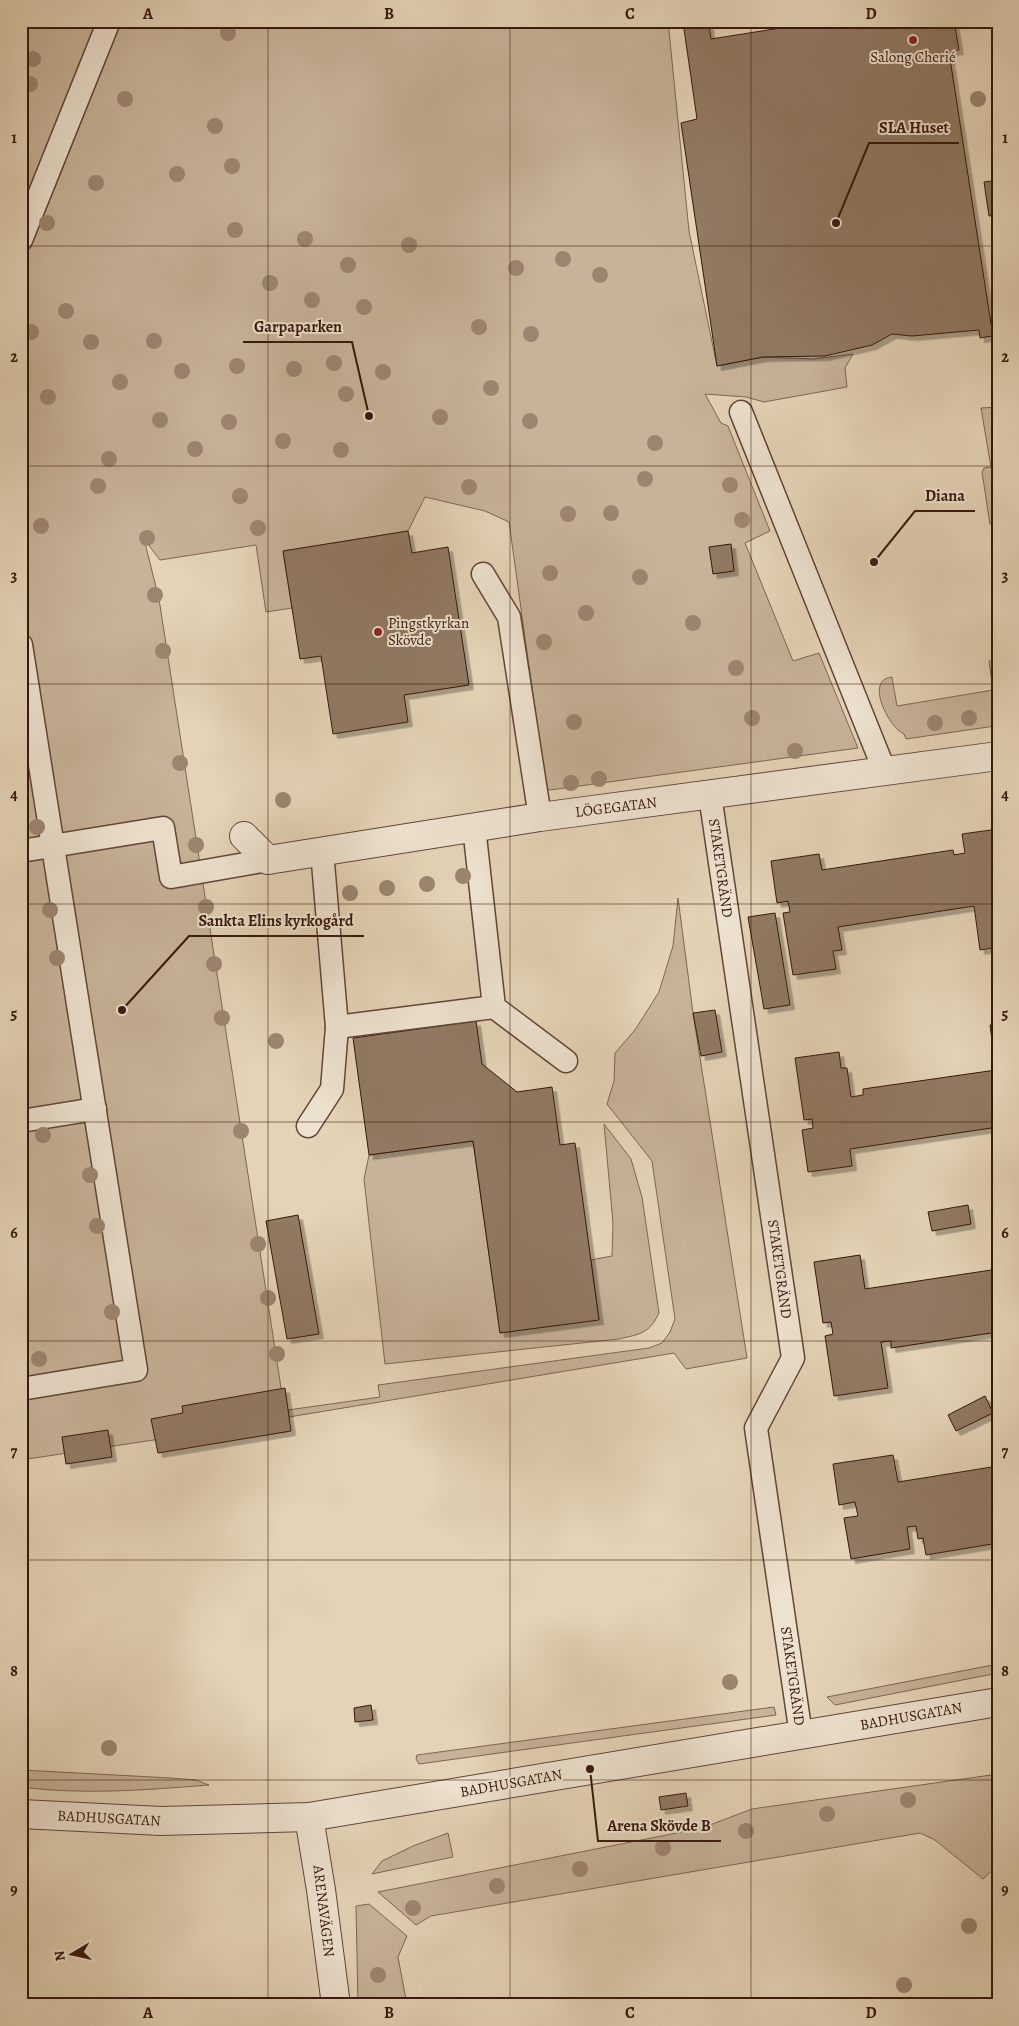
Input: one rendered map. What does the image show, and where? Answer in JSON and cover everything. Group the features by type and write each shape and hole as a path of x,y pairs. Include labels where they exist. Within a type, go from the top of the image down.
{"street":[{"name":"LÖGEGATAN","path":"268,860 540,817 998,756"},
{"path":"244,836 268,860"},
{"name":"BADHUSGATAN","path":"21,1814 161,1821 309,1817 998,1702"},
{"name":"ARENAVÄGEN","path":"309,1817 316,1852 336,2005"}],"lane":[{"path":"21,240 108,21"},
{"path":"740,412 885,772"},
{"path":"483,574 509,617 540,817"},
{"path":"21,645 136,1370 21,1389"},
{"name":"STAKETGRÄND","path":"710,795 793,1358 756,1428 801,1735"},
{"path":"474,827 494,1007"},
{"path":"21,851 163,828 171,878 268,860"},
{"path":"308,1126 332,1090 337,1026 322,851"},
{"path":"337,1026 494,1007 566,1061"},
{"path":"21,1121 95,1109"}],"shaded area":[{"path":"21,21 668,21 689,231 717,366 763,357 813,359 853,354 845,368 847,387 764,402 746,397 705,394 721,423 728,426 770,531 745,543 793,661 819,653 858,748 550,790 546,788 509,522 485,511 425,497 408,531 283,551 292,608 266,612 256,545 160,560 144,539 159,599 286,1420 21,1460"},
{"path":"998,407 998,545 996,525 990,524 982,472 984,468 991,467 981,408"},
{"path":"998,660 998,723 995,726 906,739 904,734 898,730 886,714 880,694 880,686 884,680 892,677 897,706 993,690 989,661"},
{"path":"678,898 693,1013 747,1358 686,1369 674,1353 289,1417 288,1410 380,1397 378,1385 649,1348 662,1343 670,1332 675,1319 652,1161 607,1104 614,1081 615,1053 635,1030 659,992 673,946"},
{"path":"604,1124 631,1159 642,1197 659,1313 651,1325 643,1332 619,1339 385,1364 364,1179 369,1155 473,1141 500,1333 599,1319 591,1260 612,1256 613,1223"},
{"path":"998,1664 998,1673 835,1705 827,1697"},
{"path":"774,1707 776,1715 419,1764 416,1759 417,1755"},
{"path":"21,1770 171,1778 196,1780 209,1785 115,1791 68,1791 21,1787"},
{"path":"998,1774 998,1865 983,1879 935,1840 920,1833 431,1916 416,1925 378,1892 702,1828 752,1809"},
{"path":"448,1833 453,1857 372,1874 382,1861 413,1846"},
{"path":"369,1904 407,1936 398,1957 407,2005 358,2005 356,1906"}],"building":[{"path":"692,21 702,21 709,25 711,39 825,21 954,21 959,50 949,52 991,324 997,323 998,335 980,338 979,330 912,336 892,334 872,345 825,356 763,357 717,366 681,123 697,119 684,29"},
{"path":"992,181 997,215 989,216 984,182"},
{"name":"Pingstkyrkan Skövde","path":"408,531 412,553 448,547 469,685 404,695 408,722 333,734 321,656 300,659 283,551"},
{"path":"731,544 734,571 713,574 709,547"},
{"path":"998,829 998,947 980,950 974,906 838,927 842,950 833,951 836,969 793,975 783,913 790,912 788,901 777,903 771,861 819,854 822,870 953,850 954,855 965,853 962,834"},
{"path":"775,913 790,1005 764,1009 748,917"},
{"path":"715,1010 722,1052 701,1056 693,1013"},
{"path":"476,1021 482,1064 517,1092 552,1087 560,1145 575,1143 599,1320 500,1333 473,1141 369,1155 353,1038"},
{"path":"998,1024 998,1127 850,1149 852,1166 808,1172 802,1130 813,1128 812,1119 804,1120 795,1058 839,1052 841,1068 847,1068 851,1097 863,1095 863,1089 996,1070 990,1025"},
{"path":"968,1205 971,1224 932,1231 928,1212"},
{"path":"298,1215 319,1334 287,1339 266,1221"},
{"path":"860,1255 865,1289 998,1269 998,1332 891,1348 891,1341 881,1342 888,1388 834,1396 825,1336 833,1334 831,1322 823,1323 814,1262"},
{"path":"285,1388 291,1431 158,1453 151,1419 183,1413 182,1406"},
{"path":"985,1396 993,1413 956,1431 948,1415"},
{"path":"108,1430 112,1457 66,1464 62,1437"},
{"path":"893,1455 898,1482 998,1466 998,1543 926,1555 923,1538 918,1539 916,1526 907,1527 910,1549 851,1559 844,1518 858,1516 855,1502 839,1505 833,1464"},
{"path":"371,1705 373,1720 355,1722 354,1708"},
{"path":"686,1793 688,1806 661,1810 659,1797"}],"place":[{"name":"Salong Cherié","path":"913,40"},
{"name":"SLA Huset","path":"836,223"},
{"name":"Garpaparken","path":"369,416"},
{"name":"Diana","path":"874,562"},
{"name":"Pingstkyrkan Skövde","path":"378,632"},
{"name":"Sankta Elins kyrkogård","path":"122,1010"},
{"name":"Arena Skövde B","path":"590,1769"}]}
